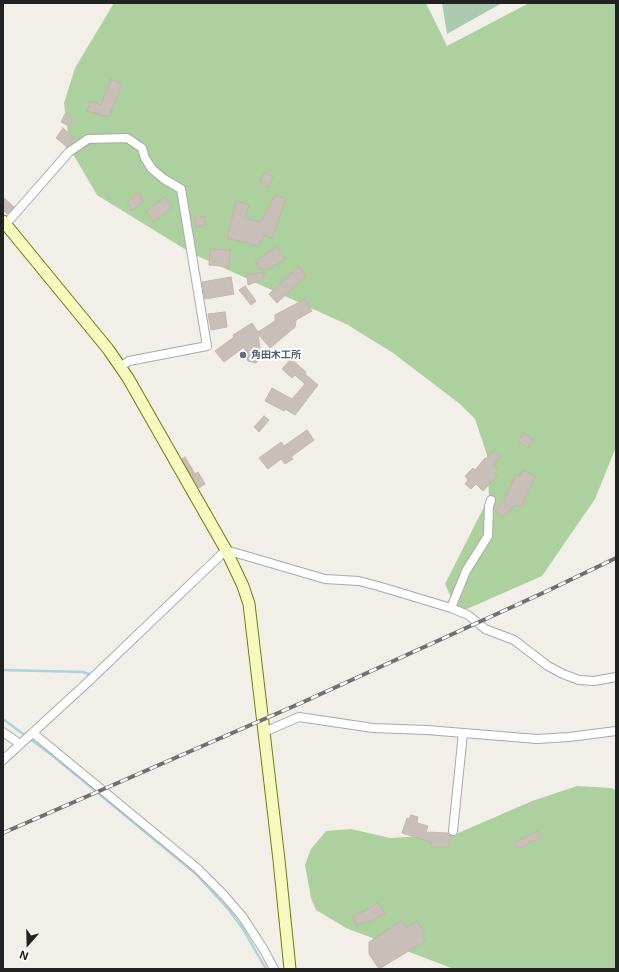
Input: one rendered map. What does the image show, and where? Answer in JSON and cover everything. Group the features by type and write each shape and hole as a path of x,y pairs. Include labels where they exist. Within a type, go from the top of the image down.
{"street":[{"path":"120,367 129,361 207,346 181,189 164,179 152,169 142,148 127,138 88,139 69,152 4,223 108,349 120,367 128,378 226,550 243,586 249,604 279,860 290,969"},
{"path":"451,608 466,571 488,536 489,506 491,500"},
{"path":"226,550 325,579 359,581 372,584 451,608 468,616 485,629 514,640 548,666 563,674 580,680 594,681 616,677"},
{"path":"3,760 226,550"},
{"path":"264,732 299,717 374,728 537,739 569,737 616,731"},
{"path":"3,732 27,738 197,868 242,916 264,950 274,969"},
{"path":"453,831 463,733"}],"green space":[{"path":"114,3 426,3 447,46 529,3 616,3 616,447 595,499 542,576 458,613 445,584 489,497 487,455 475,419 460,404 393,353 348,325 191,253 97,195 70,149 64,103 75,68"},
{"path":"442,3 502,3 447,34"},
{"path":"577,786 611,788 616,790 616,969 454,969 346,928 316,910 311,898 305,865 311,849 326,831 351,829 390,838 456,834 532,801"}],"building":[{"path":"111,79 122,84 109,117 87,111 91,101 101,105"},
{"path":"65,114 73,120 69,126 61,122"},
{"path":"63,128 74,138 67,147 56,138"},
{"path":"265,172 273,177 267,188 260,181"},
{"path":"139,192 143,202 133,210 127,202"},
{"path":"275,195 286,199 272,238 264,235 258,246 227,238 236,201 249,205 245,218 261,222"},
{"path":"3,197 14,207 7,214 3,210"},
{"path":"165,197 172,207 154,222 146,211"},
{"path":"204,216 206,225 196,227 194,218"},
{"path":"277,247 285,259 269,269 260,269 255,261"},
{"path":"210,249 230,250 229,267 209,265"},
{"path":"299,267 306,276 277,303 269,294"},
{"path":"265,272 261,280 248,285 247,275"},
{"path":"231,277 234,294 205,299 202,282"},
{"path":"245,286 256,301 251,305 239,290"},
{"path":"305,299 312,311 296,320 295,327 270,348 258,334 261,356 256,363 248,361 244,347 224,362 215,351 234,337 233,335 252,323 258,332 275,321 275,315"},
{"path":"225,312 227,327 211,330 208,314"},
{"path":"291,359 318,385 295,415 285,409 284,411 265,401 272,388 292,399 305,384 295,375 292,378 282,369"},
{"path":"264,416 269,420 259,432 254,427"},
{"path":"307,430 314,440 291,457 293,459 285,464 281,459 268,469 259,458 281,442 284,446"},
{"path":"523,433 533,439 528,448 518,442"},
{"path":"493,451 500,457 493,465 498,469 494,473 497,476 483,491 476,484 471,489 465,484 468,480 465,476 473,468 475,470"},
{"path":"185,457 195,474 198,472 205,484 199,488 182,459"},
{"path":"523,470 535,476 521,507 516,505 501,517 495,510 503,502 516,474 520,476"},
{"path":"411,815 418,817 417,823 428,826 426,832 448,833 450,835 449,847 431,847 431,842 402,833 407,818 409,819"},
{"path":"538,831 541,838 527,844 526,846 516,848 515,842"},
{"path":"378,903 385,914 369,922 356,925 353,915"},
{"path":"402,920 407,928 417,921 425,934 422,936 425,941 379,969 369,954 369,942"}],"waterway":[{"path":"3,670 83,672 89,674"},
{"path":"3,719 53,756 196,874 229,910 243,929 266,969"}],"railway":[{"path":"3,833 301,703 616,558"}],"place":[{"name":"角田木工所","path":"243,355"}]}
